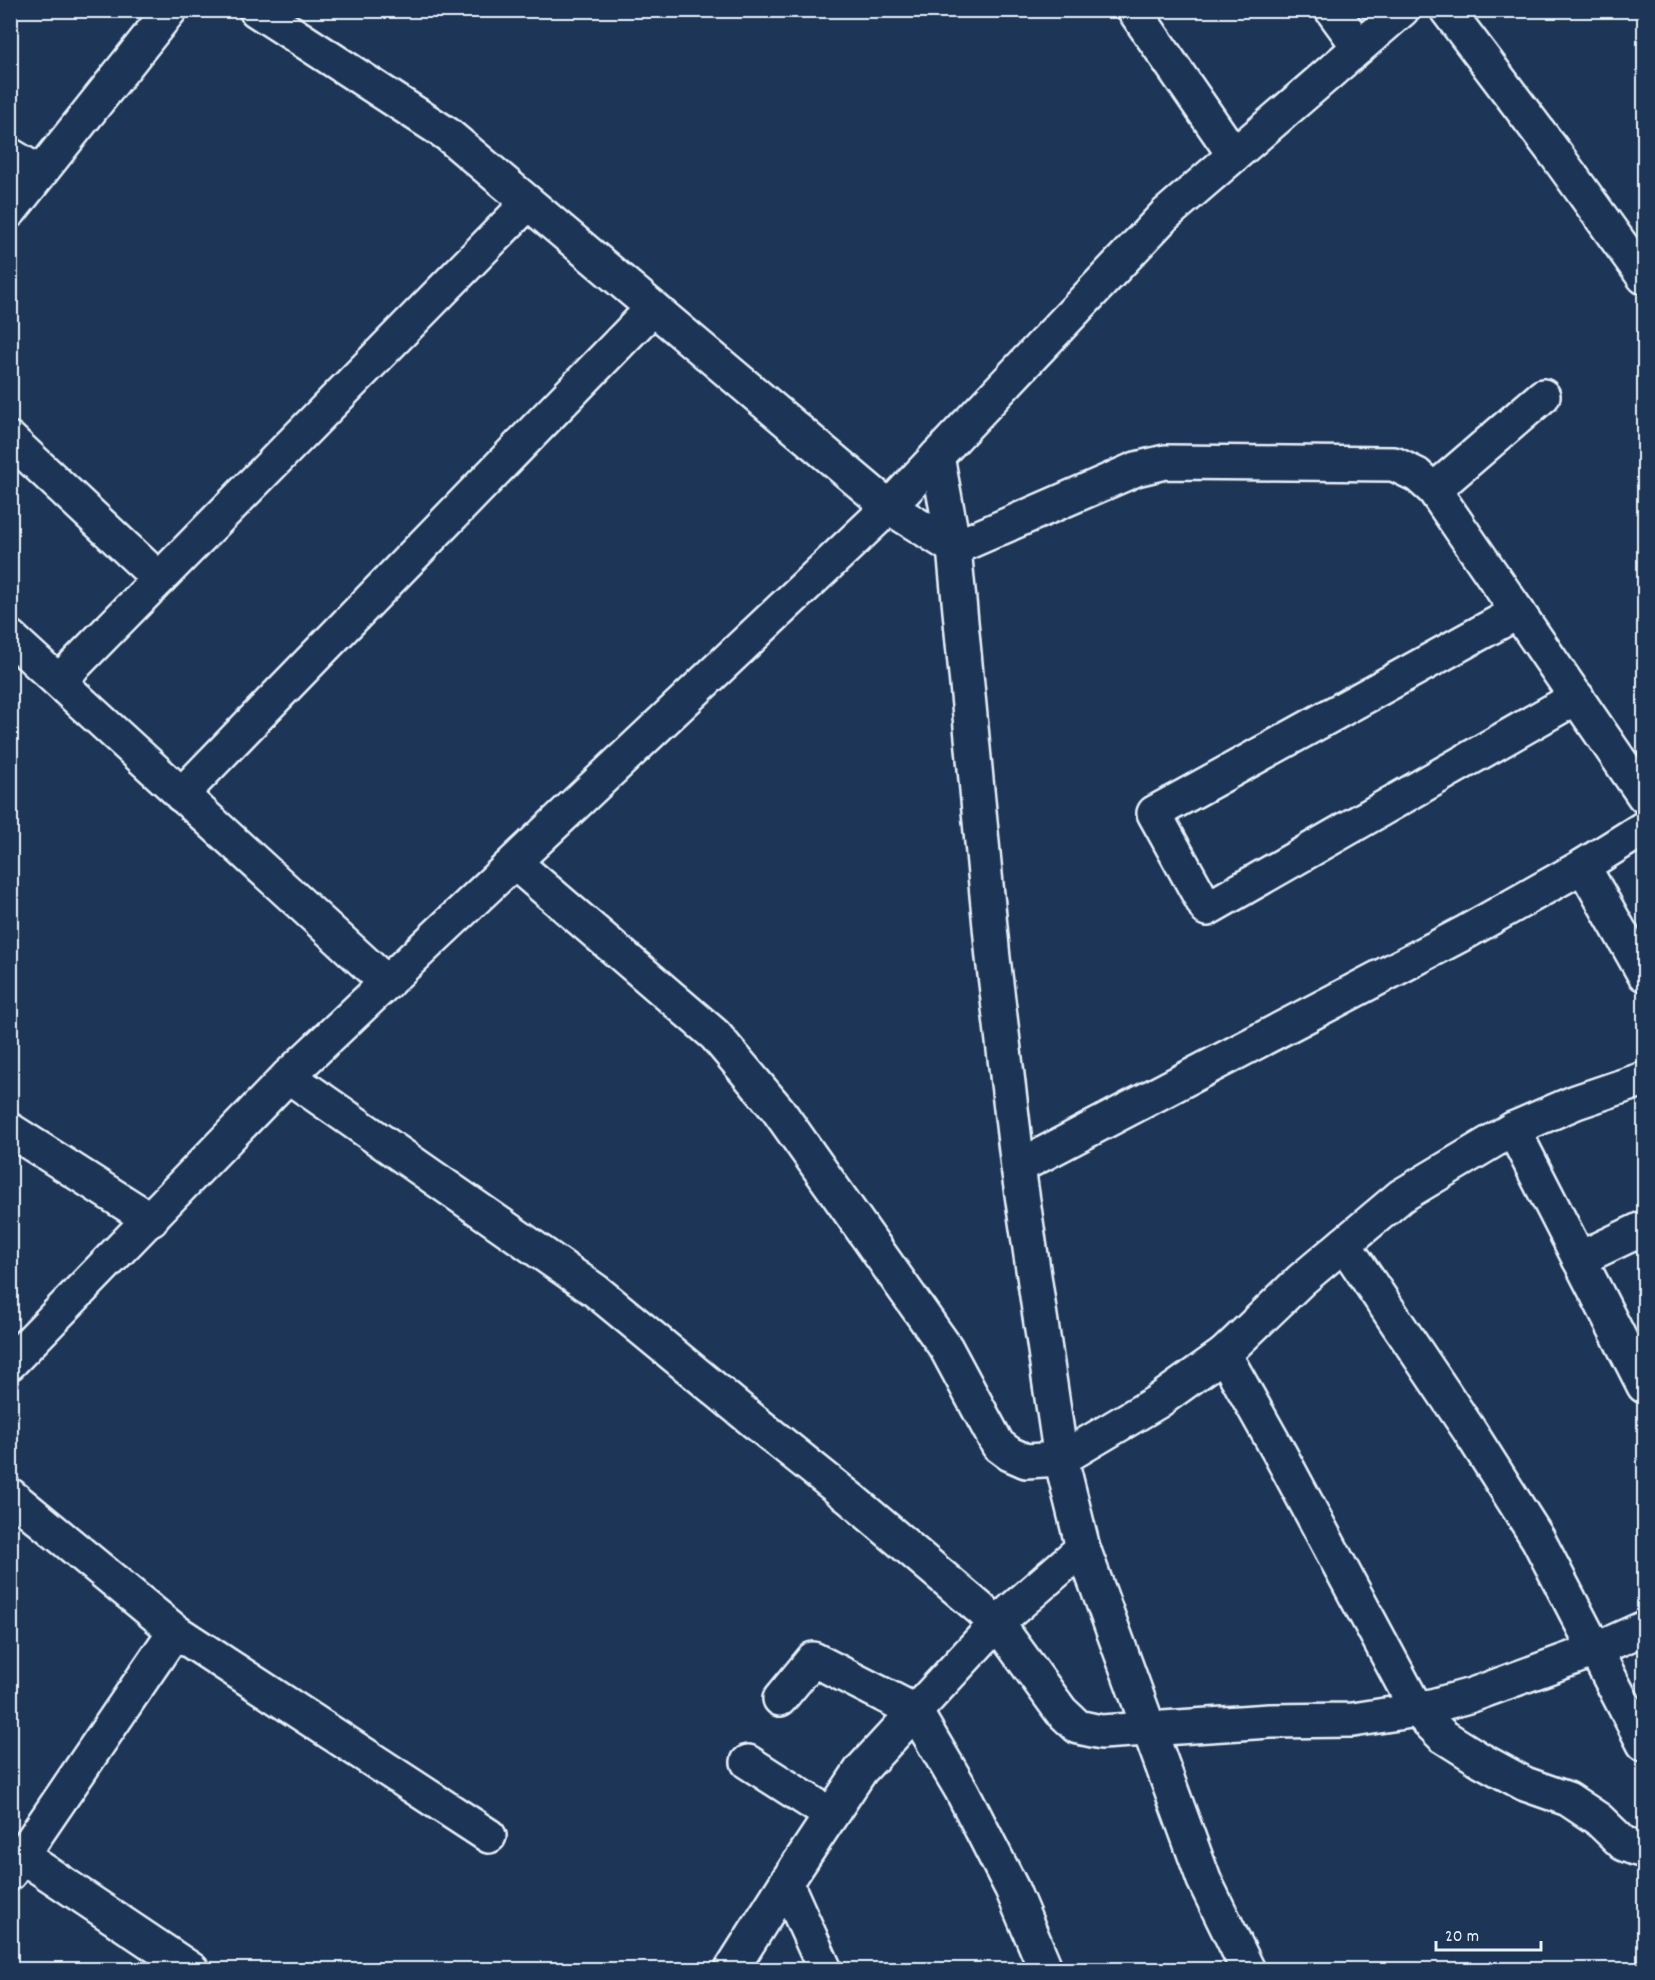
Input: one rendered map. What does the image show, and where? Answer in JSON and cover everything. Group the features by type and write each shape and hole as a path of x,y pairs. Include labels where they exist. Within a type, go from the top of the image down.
{"street":[{"path":"10,211 170,10"},
{"path":"256,10 447,134 889,507 954,548"},
{"path":"1134,10 1234,155"},
{"path":"1332,10 1359,47"},
{"path":"10,1363 288,1076 889,507 1165,215 1402,10"},
{"path":"1447,10 1557,156 1644,277"},
{"path":"10,155 40,173"},
{"path":"58,681 528,203"},
{"path":"181,795 653,308"},
{"path":"1434,490 1543,396"},
{"path":"10,439 159,579"},
{"path":"938,456 954,548 993,958 1018,1167 1061,1459 1083,1548 1204,1880 1248,1970"},
{"path":"954,548 1136,469 1165,462 1394,464 1417,475 1434,490 1644,796"},
{"path":"1518,612 1154,813 1207,909 1577,698"},
{"path":"10,637 387,983"},
{"path":"1018,1167 1456,938 1583,866 1644,828"},
{"path":"515,863 716,1035 778,1110 946,1348 998,1445 1010,1454 1026,1461 1061,1459 1157,1402 1224,1354 1301,1281 1401,1196 1513,1129 1576,1102 1641,1088"},
{"path":"1583,866 1644,974"},
{"path":"288,1076 597,1291 851,1499 997,1623 1061,1711 1078,1727 1101,1732 1270,1721 1353,1720 1417,1710 1472,1695 1595,1650 1644,1628"},
{"path":"1513,1129 1644,1386"},
{"path":"10,1130 150,1220"},
{"path":"1579,1259 1644,1228"},
{"path":"1344,1244 1469,1430 1538,1539 1644,1744"},
{"path":"1224,1354 1417,1710 1443,1736 1481,1760 1525,1784 1568,1799 1598,1819 1624,1844 1637,1849 1644,1848"},
{"path":"10,1495 175,1631 489,1836"},
{"path":"731,1970 861,1770 997,1623 1083,1548"},
{"path":"175,1631 16,1865 192,1970"},
{"path":"780,1699 813,1659 915,1711 962,1791 1007,1879 1046,1970"},
{"path":"748,1762 831,1815"},
{"path":"786,1883 825,1970"}]}
